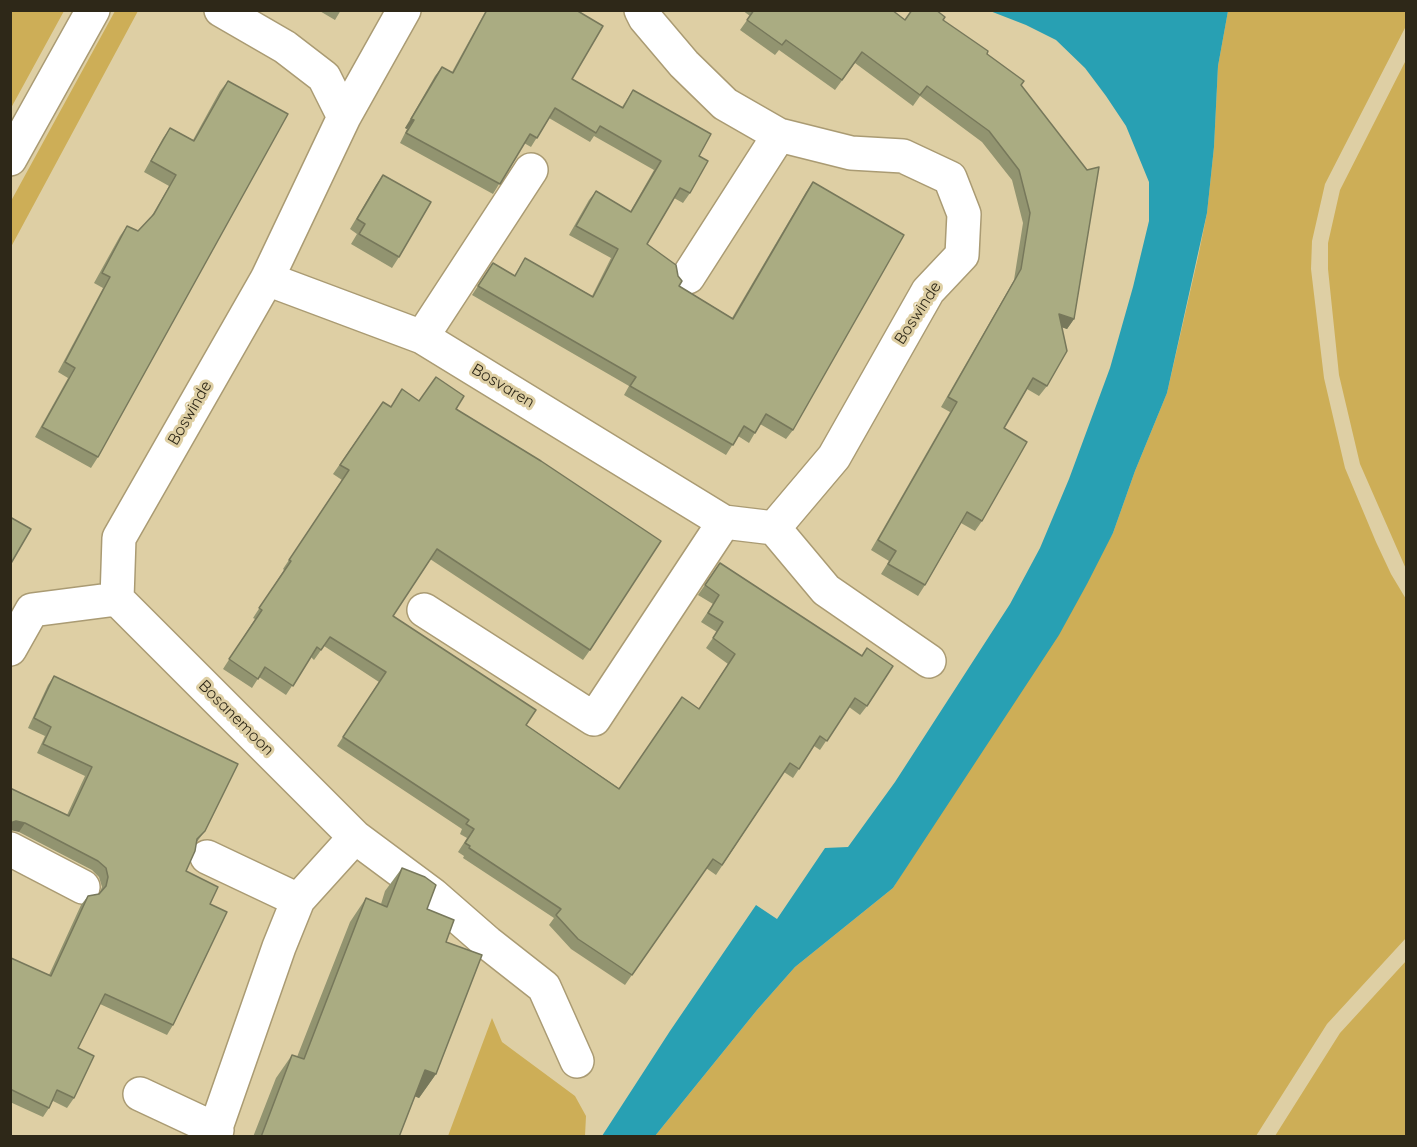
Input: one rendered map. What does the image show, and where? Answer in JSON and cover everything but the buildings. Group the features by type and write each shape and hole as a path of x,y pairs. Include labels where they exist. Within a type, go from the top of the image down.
{"street":[{"path":"10,159 93,10"},
{"path":"221,10 285,47 324,77 344,117"},
{"name":"Boswinde","path":"117,599 119,538 267,279 344,117 404,10"},
{"name":"Boswinde","path":"641,10 645,18 684,64 725,104 779,135 850,153 903,156 950,178 964,214 962,255 928,291 834,457 774,528"},
{"path":"688,277 779,135"},
{"path":"422,338 531,170"},
{"name":"Bosvaren","path":"267,279 422,338 724,522 774,528"},
{"path":"424,610 594,718 724,522"},
{"path":"774,528 826,590 929,662"},
{"path":"10,649 32,610 117,599"},
{"name":"Bosanemoon","path":"117,599 355,837 433,895 488,943 544,987 577,1062"},
{"path":"140,1094 215,1133 279,947 298,900 355,837"},
{"path":"10,849 83,887"},
{"path":"207,857 298,900"}],"shaded area":[{"path":"10,11 64,11 11,108"},
{"path":"115,11 138,11 11,247 11,201"},
{"path":"1228,11 1406,11 1406,26 1325,184 1312,241 1311,269 1324,378 1345,468 1376,542 1406,599 1406,938 1327,1024 1256,1136 655,1136 757,1010 795,967 893,888 1113,533 1167,393 1198,257 1207,213 1214,147 1218,66"},
{"path":"1406,60 1406,569 1360,464 1339,375 1328,269 1328,243 1340,190"},
{"path":"1406,961 1406,1136 1275,1136 1340,1033"},
{"path":"492,1018 502,1042 575,1096 586,1116 585,1136 448,1136"}],"water":[{"path":"990,11 1228,11 1218,66 1214,147 1207,213 1167,393 1113,533 1059,635 893,888 795,967 757,1010 655,1136 602,1136 756,905 777,919 825,848 848,847 895,782 1010,604 1040,548 1069,479 1110,368 1149,221 1149,182 1126,126 1085,68 1056,40"}]}
